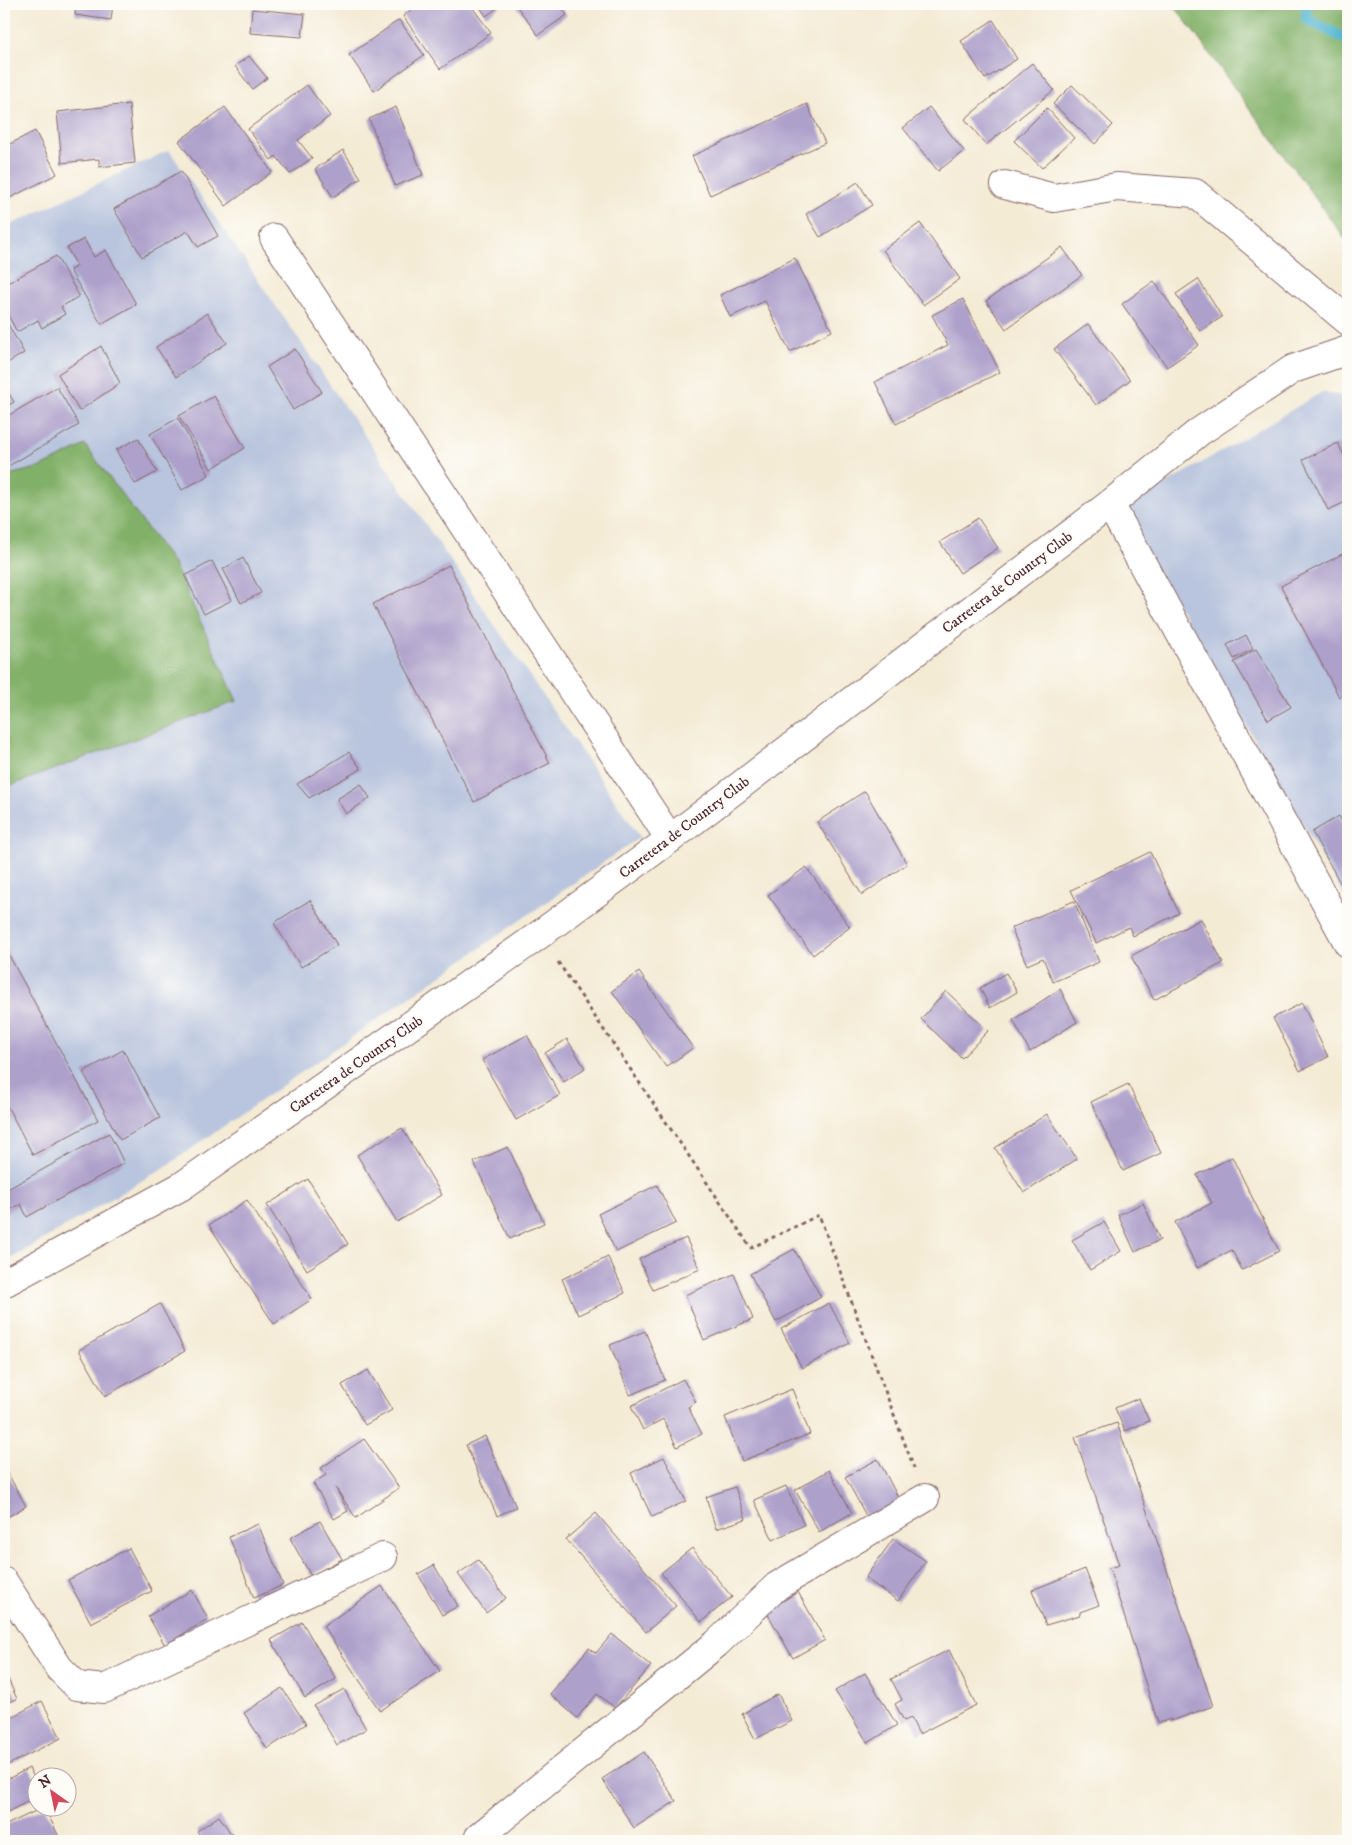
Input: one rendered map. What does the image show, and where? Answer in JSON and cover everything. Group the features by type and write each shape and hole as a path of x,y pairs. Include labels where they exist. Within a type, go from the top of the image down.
{"street":[{"path":"1005,185 1054,198 1117,187 1195,193 1348,321"},
{"path":"274,238 670,839"},
{"name":"Carretera de Country Club","path":"4,1283 182,1186 540,935 670,839 1110,504 1199,432 1293,369 1348,350"},
{"path":"1110,504 1348,942"},
{"path":"480,1841 479,1837 716,1644 777,1586 925,1498"},
{"path":"4,1582 59,1668 77,1686 104,1689 383,1557"}],"path":[{"path":"540,935 751,1248 818,1215 925,1498"}],"shaded area":[{"path":"169,150 640,837 168,1165 4,1263 4,228"},
{"path":"1322,392 1348,397 1348,903 1123,509"}],"green space":[{"path":"1173,4 1348,4 1348,238 1345,239"},
{"path":"85,445 174,564 237,701 4,788 4,476 41,467"}],"building":[{"path":"76,4 113,4 111,20 75,15"},
{"path":"419,4 470,4 491,33 440,69 403,16"},
{"path":"478,4 503,4 486,16"},
{"path":"515,4 559,4 567,15 538,35"},
{"path":"252,9 305,14 302,37 250,33"},
{"path":"399,20 424,55 374,91 349,55"},
{"path":"993,20 1017,59 985,79 961,41"},
{"path":"249,56 267,78 252,89 235,66"},
{"path":"1032,63 1054,90 986,145 965,119"},
{"path":"307,85 330,116 298,140 312,158 290,174 276,156 271,160 248,129"},
{"path":"1072,85 1113,125 1095,144 1053,104"},
{"path":"129,104 135,163 99,167 99,159 62,163 57,112"},
{"path":"807,104 825,143 710,195 692,156"},
{"path":"225,107 272,172 226,206 179,141"},
{"path":"396,107 423,175 395,186 369,119"},
{"path":"929,107 964,151 938,171 903,128"},
{"path":"1047,108 1074,138 1042,168 1014,141"},
{"path":"35,131 57,174 6,200 4,196 4,147"},
{"path":"343,150 361,178 333,197 315,169"},
{"path":"181,171 218,236 198,247 188,231 142,257 114,209"},
{"path":"858,182 872,205 820,237 806,214"},
{"path":"920,223 960,279 923,305 883,250"},
{"path":"84,239 94,257 106,250 136,304 101,324 70,270 77,266 67,248"},
{"path":"1062,247 1082,275 1006,329 986,301"},
{"path":"56,256 79,296 61,307 65,314 42,328 38,320 17,332 4,308 4,285"},
{"path":"795,258 832,331 790,352 765,301 730,317 720,295"},
{"path":"1198,279 1222,317 1200,331 1176,294"},
{"path":"1154,281 1199,345 1167,367 1122,304"},
{"path":"963,299 1000,372 896,424 875,382 948,345 932,315"},
{"path":"207,313 227,343 176,377 156,347"},
{"path":"4,317 24,353 4,365"},
{"path":"1088,324 1130,380 1096,405 1054,349"},
{"path":"101,346 120,383 79,411 58,374"},
{"path":"295,349 322,392 293,410 267,367"},
{"path":"4,385 14,402 4,408"},
{"path":"57,387 79,425 5,468 4,418"},
{"path":"214,396 245,448 211,469 179,416"},
{"path":"178,418 209,475 182,490 150,434"},
{"path":"138,438 157,472 135,484 116,450"},
{"path":"1338,443 1348,464 1348,501 1328,510 1303,460"},
{"path":"978,518 998,548 960,573 940,542"},
{"path":"1348,551 1348,693 1339,697 1281,586"},
{"path":"243,558 261,593 241,603 223,569"},
{"path":"212,561 232,600 204,614 185,576"},
{"path":"449,565 550,763 474,802 373,604"},
{"path":"1246,635 1253,649 1234,659 1227,645"},
{"path":"1256,649 1291,707 1268,720 1234,662"},
{"path":"349,752 361,769 309,798 297,784"},
{"path":"361,784 370,798 346,814 337,799"},
{"path":"865,791 907,864 862,895 817,822"},
{"path":"1339,816 1348,832 1348,897 1312,832"},
{"path":"1150,852 1179,913 1133,936 1129,927 1096,943 1071,890"},
{"path":"806,867 850,927 813,955 768,895"},
{"path":"310,900 337,945 301,967 274,923"},
{"path":"1074,901 1099,962 1053,982 1043,958 1027,965 1011,928"},
{"path":"1201,919 1223,963 1154,1000 1131,956"},
{"path":"4,946 98,1120 33,1155 4,1100"},
{"path":"639,972 693,1048 666,1067 612,991"},
{"path":"1006,973 1017,992 990,1008 980,988"},
{"path":"1060,989 1077,1022 1030,1052 1013,1020"},
{"path":"946,991 988,1031 962,1058 921,1019"},
{"path":"1302,1003 1328,1057 1300,1071 1273,1018"},
{"path":"527,1035 560,1095 516,1120 482,1060"},
{"path":"567,1039 585,1068 564,1082 545,1053"},
{"path":"123,1050 160,1118 120,1140 83,1072"},
{"path":"1128,1084 1161,1153 1123,1171 1091,1102"},
{"path":"1047,1114 1077,1159 1024,1193 995,1148"},
{"path":"402,1128 442,1195 397,1222 357,1155"},
{"path":"109,1133 124,1163 27,1217 21,1204 4,1213 4,1191"},
{"path":"508,1147 544,1223 510,1239 474,1162"},
{"path":"1232,1157 1279,1251 1242,1270 1232,1250 1197,1268 1175,1222 1212,1203 1197,1175"},
{"path":"308,1179 348,1244 307,1270 267,1205"},
{"path":"657,1185 676,1223 616,1252 598,1214"},
{"path":"247,1200 312,1299 274,1324 209,1225"},
{"path":"1143,1203 1160,1240 1135,1252 1118,1215"},
{"path":"1104,1222 1121,1251 1090,1270 1072,1240"},
{"path":"686,1238 700,1269 653,1290 639,1259"},
{"path":"794,1249 821,1297 776,1322 750,1274"},
{"path":"608,1257 625,1293 578,1315 562,1279"},
{"path":"734,1274 753,1319 704,1340 685,1295"},
{"path":"829,1303 850,1343 802,1368 781,1329"},
{"path":"160,1304 185,1351 105,1396 79,1350"},
{"path":"645,1331 665,1380 630,1395 610,1345"},
{"path":"368,1370 392,1410 365,1425 342,1385"},
{"path":"683,1379 696,1402 688,1407 702,1434 677,1447 663,1419 643,1430 631,1406"},
{"path":"792,1389 810,1434 742,1461 725,1417"},
{"path":"1139,1398 1149,1421 1125,1431 1115,1408"},
{"path":"1117,1423 1213,1706 1171,1721 1171,1719 1158,1723 1109,1568 1119,1565 1075,1437"},
{"path":"485,1436 516,1507 497,1516 466,1445"},
{"path":"364,1439 399,1488 356,1518 335,1487 348,1511 334,1519 313,1483 326,1475 321,1468"},
{"path":"664,1457 686,1501 652,1517 631,1473"},
{"path":"878,1459 901,1503 869,1521 845,1477"},
{"path":"4,1467 26,1506 4,1519"},
{"path":"829,1470 852,1513 819,1532 795,1490"},
{"path":"786,1486 804,1525 773,1540 754,1500"},
{"path":"735,1487 746,1519 716,1529 706,1497"},
{"path":"596,1513 676,1606 646,1632 566,1539"},
{"path":"320,1521 342,1559 311,1576 290,1538"},
{"path":"258,1524 283,1585 254,1598 229,1537"},
{"path":"893,1539 926,1561 898,1601 865,1578"},
{"path":"129,1548 152,1591 91,1623 68,1580"},
{"path":"692,1548 732,1597 701,1622 661,1573"},
{"path":"478,1560 506,1598 486,1613 458,1574"},
{"path":"434,1565 458,1606 442,1615 418,1574"},
{"path":"1085,1569 1099,1605 1080,1612 1080,1615 1046,1625 1032,1590"},
{"path":"382,1586 440,1671 380,1711 323,1626"},
{"path":"192,1590 208,1619 165,1645 148,1616"},
{"path":"798,1592 825,1640 793,1658 766,1611"},
{"path":"302,1622 336,1679 305,1698 271,1640"},
{"path":"612,1634 651,1666 615,1708 597,1694 577,1718 550,1694 589,1648 596,1653"},
{"path":"949,1650 976,1705 919,1734 911,1718 904,1721 895,1704 902,1700 891,1679"},
{"path":"4,1670 17,1699 4,1704"},
{"path":"865,1673 897,1725 868,1743 835,1691"},
{"path":"282,1688 306,1724 267,1749 244,1713"},
{"path":"344,1689 366,1729 337,1745 314,1706"},
{"path":"778,1694 792,1721 755,1739 742,1714"},
{"path":"42,1701 61,1738 4,1767 4,1721"},
{"path":"644,1752 676,1801 634,1828 602,1779"},
{"path":"28,1769 28,1801 4,1814 4,1781"},
{"path":"28,1815 28,1818 50,1818 59,1837 51,1841 4,1841 4,1826"},
{"path":"219,1816 236,1841 204,1841 197,1831"}],"waterway":[{"path":"1307,4 1306,19 1348,40"}]}
